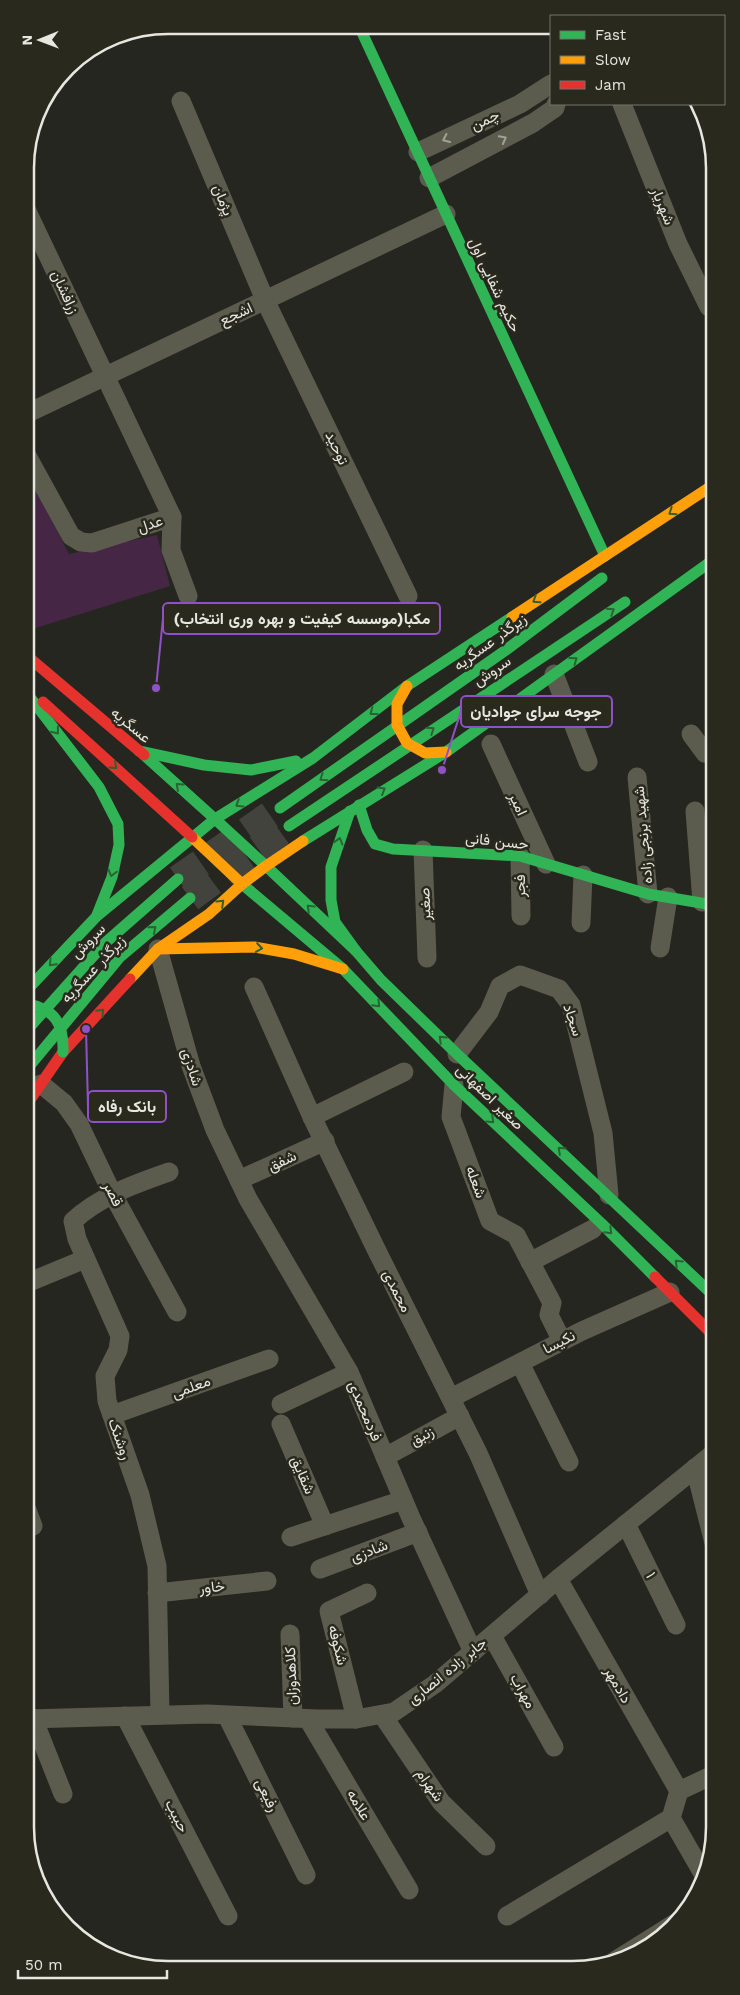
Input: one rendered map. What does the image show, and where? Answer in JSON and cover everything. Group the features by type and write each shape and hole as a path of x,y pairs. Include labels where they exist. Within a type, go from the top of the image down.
{"main road":[{"name":"حکیم شفایی اول","path":"363,34 605,556"},
{"path":"34,982 97,916 215,819 313,758 407,686 706,490"},
{"path":"665,530 706,499"},
{"path":"34,1094 64,1052 158,949 209,914 242,884 266,866 354,808 446,752 706,565"},
{"name":"زیرگذر عسگریه","path":"280,808 506,650 609,572"},
{"name":"سروش","path":"289,826 516,672 631,598"},
{"name":"عسگریه","path":"34,662 140,751 266,866"},
{"path":"407,686 396,704 396,725 407,743 425,753 446,752"},
{"path":"34,693 192,837"},
{"path":"34,702 100,787 118,824 119,845 114,869 97,916"},
{"path":"140,751 204,765 251,770 313,758"},
{"path":"354,808 331,867 331,900 335,922 356,951"},
{"name":"حسن فانی","path":"354,808 375,844 393,849 520,856 648,894 706,904"},
{"name":"صغیر اصفهانی","path":"192,837 242,884 343,969 454,1085 706,1328"},
{"name":"صغیر اصفهانی","path":"266,866 356,951 381,980 457,1054 706,1288"},
{"name":"سروش","path":"34,1022 106,943 178,879"},
{"name":"زیرگذر عسگریه","path":"34,1061 120,957 190,898"},
{"path":"158,949 254,947 294,954 343,969"},
{"path":"34,1005 46,1009 56,1017 62,1028 65,1040 64,1052"}],"street":[{"name":"چمن","path":"418,152 520,104 550,85"},
{"name":"پژمان","path":"181,100 265,300"},
{"name":"چمن","path":"429,178 533,124 556,108 556,105"},
{"name":"شهریار","path":"622,105 678,244 706,303"},
{"name":"اشجع","path":"34,410 446,214"},
{"name":"زرافشان","path":"34,226 104,377"},
{"name":"توحید","path":"265,300 408,596"},
{"name":"عدل","path":"34,469 71,536 81,542 92,543 172,517 104,377"},
{"path":"172,517 171,550 188,596"},
{"path":"554,674 588,762"},
{"path":"691,734 706,753"},
{"name":"امیر","path":"491,744 546,864"},
{"name":"شهید برنجی زاده","path":"638,777 648,894"},
{"path":"695,811 706,890"},
{"name":"صغیر","path":"424,850 427,958"},
{"name":"فجر","path":"520,856 521,916"},
{"path":"581,923 583,876"},
{"path":"660,948 668,898"},
{"name":"شادزی","path":"158,949 190,1066 215,1130 239,1180"},
{"name":"سجاد","path":"457,1054 489,1012 500,986 520,975 559,989 572,1005 603,1133 609,1195"},
{"name":"محمدی","path":"254,987 312,1117 376,1250 478,1453 540,1594"},
{"path":"312,1117 404,1072"},
{"name":"قصر","path":"41,1084 64,1103 79,1124 112,1193 177,1312"},
{"name":"شعله","path":"454,1085 451,1117 490,1221 516,1235 552,1303 549,1315 562,1341"},
{"name":"شفق","path":"239,1180 324,1141"},
{"path":"112,1193 169,1172"},
{"name":"فردمحمدی","path":"239,1180 349,1372 418,1532 473,1652"},
{"name":"روشنک","path":"112,1193 98,1204 82,1212 73,1221 77,1239 85,1259 120,1336 118,1350 105,1376 107,1401 140,1495 157,1566 160,1715"},
{"path":"530,1262 592,1229"},
{"path":"34,1280 85,1259"},
{"name":"نکیسا","path":"451,1398 562,1341 670,1292"},
{"name":"معلمی","path":"112,1416 269,1359"},
{"path":"520,1362 569,1462"},
{"path":"281,1404 349,1372"},
{"name":"زنبق","path":"385,1457 460,1416"},
{"name":"شقایق","path":"281,1424 325,1526"},
{"name":"جابر زاده انصاری","path":"34,1719 207,1714 301,1719 356,1719 384,1716 394,1712 435,1684 558,1579 706,1459"},
{"path":"695,1468 706,1511"},
{"path":"290,1538 404,1500"},
{"name":"۱","path":"626,1524 676,1625"},
{"name":"شادزی","path":"320,1569 418,1532"},
{"name":"دادمهر","path":"558,1579 679,1791"},
{"name":"خاور","path":"158,1593 266,1581"},
{"name":"شکوفه","path":"356,1719 329,1611 367,1593"},
{"name":"کلاهدوزان","path":"290,1634 301,1719"},
{"name":"مهراب","path":"492,1636 528,1718 554,1747"},
{"name":"حبیب","path":"125,1716 228,1916"},
{"name":"رفیعی","path":"227,1716 306,1875"},
{"name":"شهرام","path":"384,1716 441,1802 486,1846"},
{"name":"علامه","path":"301,1719 409,1890"},
{"path":"34,1728 63,1794"},
{"path":"507,1916 671,1818 679,1791 706,1778"},
{"path":"671,1818 700,1868"}],"shaded area":[{"path":"34,487 69,554 157,535 170,586 34,628"}],"tunnel":[{"path":"178,879 280,808"},
{"path":"190,898 289,826"}],"traffic: fast":[{"path":"363,34 605,556"},
{"path":"303,841 446,752 706,565"},
{"path":"280,808 506,650 602,578"},
{"path":"289,826 625,602"},
{"path":"34,983 97,916 215,819 313,758 407,686 512,617"},
{"path":"34,702 99,787 118,824 119,845 112,877 97,915"},
{"path":"139,751 204,765 251,770 296,761"},
{"path":"144,755 215,819"},
{"path":"359,805 367,830 375,844 393,849 520,856 648,894 706,904"},
{"path":"350,811 331,867 331,900 335,922 356,951"},
{"path":"215,819 266,866"},
{"path":"266,866 356,951 381,980 457,1054 706,1288"},
{"path":"34,1022 105,943 178,879"},
{"path":"242,884 343,969 454,1085 601,1223 655,1277"},
{"path":"34,1061 120,957 190,898"},
{"path":"34,1005 45,1010 56,1019 62,1033 63,1052"}],"traffic: slow":[{"path":"512,617 706,490"},
{"path":"407,686 397,704 397,725 407,743 425,753 446,752"},
{"path":"192,837 242,884"},
{"path":"130,979 158,949 209,914 242,884 303,841"},
{"path":"158,949 254,947 294,954 343,969"}],"traffic: jam":[{"path":"34,662 144,755"},
{"path":"43,702 192,837"},
{"path":"34,1094 63,1052 130,979"},
{"path":"655,1277 706,1328"}],"place":[{"name":"مکبا(موسسه کیفیت و بهره وری انتخاب)","path":"156,688"},
{"name":"جوجه سرای جوادیان","path":"442,770"},
{"name":"بانک رفاه","path":"86,1029"}]}
